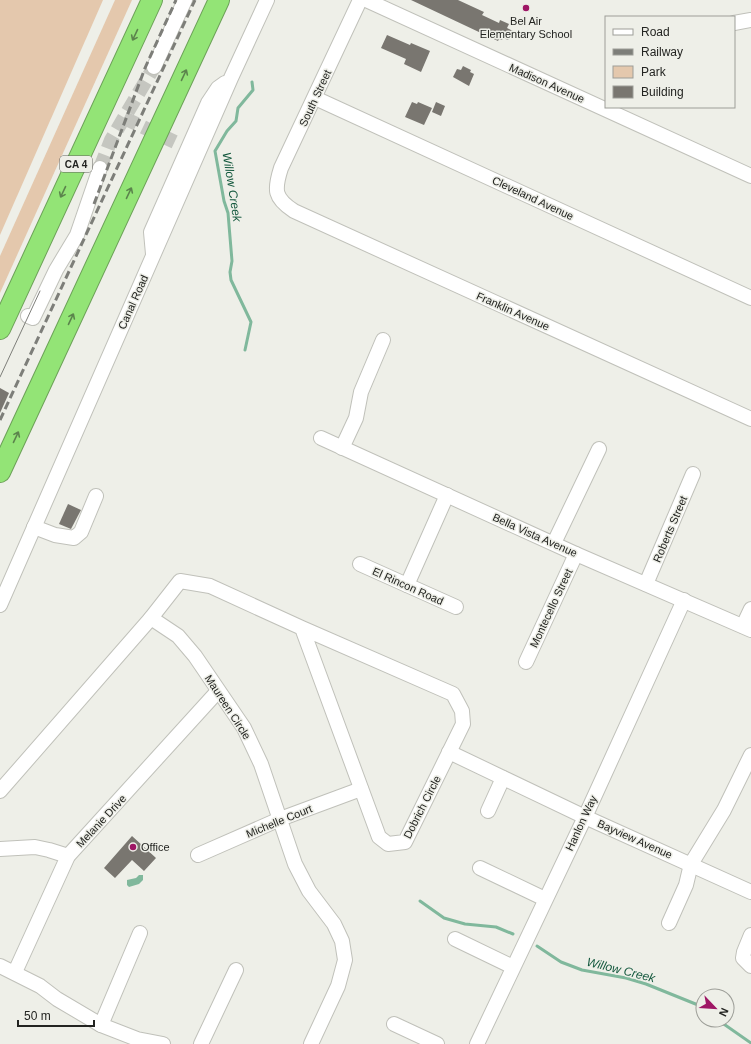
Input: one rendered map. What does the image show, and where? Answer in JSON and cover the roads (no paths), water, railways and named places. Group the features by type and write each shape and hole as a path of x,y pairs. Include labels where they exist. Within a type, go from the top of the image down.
{"highway":[{"name":"CA 4","path":"0,329 152,0"},
{"path":"0,472 219,0"}],"street":[{"path":"154,67 185,0"},
{"name":"Canal Road","path":"0,604 231,78 268,0"},
{"name":"South Street","path":"278,198 277,184 281,168 360,0"},
{"name":"Madison Avenue","path":"366,0 751,176"},
{"path":"735,23 751,20"},
{"path":"153,256 151,232 184,146 218,88 231,78"},
{"name":"Cleveland Avenue","path":"315,98 751,298"},
{"path":"28,316 33,318 56,270 74,242 100,168"},
{"name":"Franklin Avenue","path":"278,198 282,203 294,211 751,418"},
{"path":"342,448 356,418 361,392 383,340"},
{"name":"Bella Vista Avenue","path":"321,438 576,554 747,628"},
{"path":"554,543 599,449"},
{"name":"Roberts Street","path":"646,584 693,474"},
{"path":"407,585 447,495"},
{"path":"34,527 74,538 81,532 96,496"},
{"name":"Montecello Street","path":"526,662 576,554"},
{"name":"El Rincon Road","path":"360,564 456,608"},
{"name":"Dobrich Circle","path":"151,618 180,581 210,586 453,694 462,711 463,724 405,842 388,844 379,837 302,628"},
{"name":"Hanlon Way","path":"476,1044 585,817 684,600"},
{"path":"747,628 751,609"},
{"path":"0,791 151,618"},
{"name":"Maureen Circle","path":"151,618 178,636 195,656 244,728 261,764 295,864 309,891 334,924 342,941 345,960 338,986 311,1044"},
{"name":"Melanie Drive","path":"15,972 68,856 218,691"},
{"name":"Bayview Avenue","path":"449,752 585,817 751,892"},
{"path":"669,923 686,885 691,864 724,810 751,755"},
{"path":"488,811 500,776"},
{"name":"Michelle Court","path":"198,855 280,819 361,790"},
{"path":"0,849 35,847 68,856"},
{"path":"480,868 546,899"},
{"path":"101,1025 140,933"},
{"path":"751,935 743,958 751,966"},
{"path":"455,939 513,967"},
{"path":"0,966 15,972 101,1025 137,1039 162,1044"},
{"path":"201,1044 236,970"},
{"path":"394,1024 437,1044"}],"waterway":[{"name":"Willow Creek","path":"245,350 251,322 231,280 230,272 232,261 228,213 224,201 215,151 227,131 236,121 238,108 253,90 252,82"},
{"name":"Willow Creek","path":"420,901 444,918 465,924 496,927 513,934"},
{"name":"Willow Creek","path":"537,946 561,962 582,970 626,978 646,984 695,1004"},
{"name":"Willow Creek","path":"729,1028 751,1043"}],"tunnel":[{"path":"100,168 111,140 154,67"},
{"path":"124,118 179,144"}],"tram line":[{"path":"0,377 40,291"}],"railway":[{"path":"94,204 145,68 176,0"},
{"path":"0,420 195,0"}],"place":[{"name":"Bel Air Elementary School","path":"526,8"},
{"name":"Office","path":"133,847"}]}
